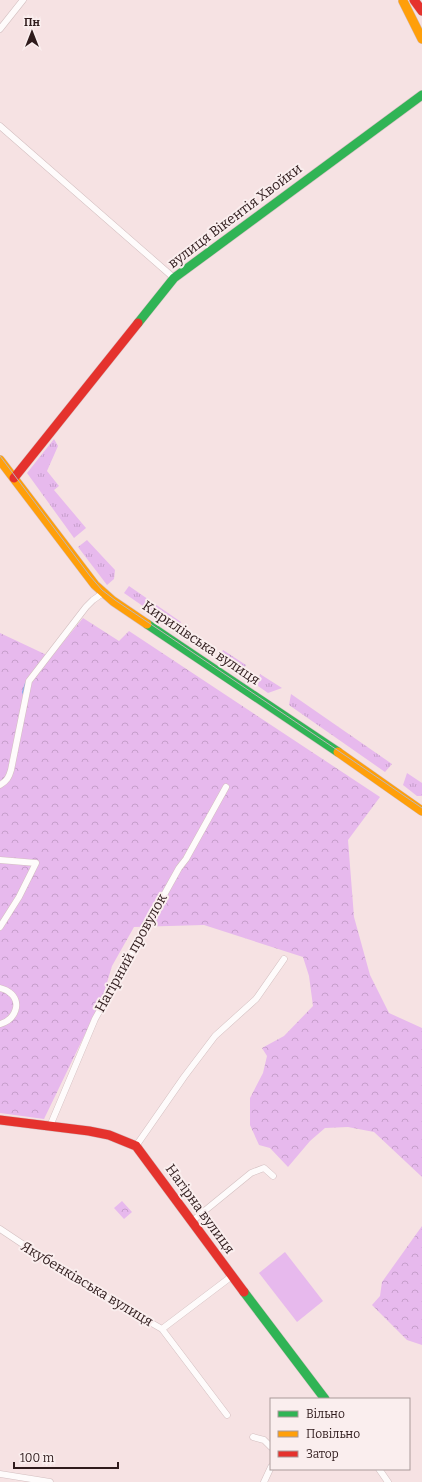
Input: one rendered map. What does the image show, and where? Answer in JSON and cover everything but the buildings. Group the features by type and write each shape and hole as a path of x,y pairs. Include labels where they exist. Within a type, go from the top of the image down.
{"street":[{"path":"0,29 22,0"},
{"path":"415,0 422,4"},
{"path":"415,0 422,11"},
{"path":"403,1 422,25"},
{"path":"403,1 422,39"},
{"name":"вулиця Вікентія Хвойки","path":"14,478 174,278 422,95"},
{"path":"0,126 174,278"},
{"name":"Кирилівська вулиця","path":"0,460 103,593 338,752 422,811"},
{"path":"0,785 9,777 11,770 29,680 86,607 103,593"},
{"name":"Нагірний провулок","path":"50,1126 95,1019 148,922 179,868 186,859 226,787"},
{"path":"0,860 36,864 19,897 0,927"},
{"path":"0,1120 109,1135 136,1146 184,1077 215,1036 256,999 284,959"},
{"path":"0,988 9,992 14,998 16,1011 11,1019 0,1024"},
{"name":"Нагірна вулиця","path":"136,1146 191,1222 325,1398"},
{"path":"191,1222 251,1174 264,1168 273,1176"},
{"name":"Якубенківська вулиця","path":"0,1229 78,1281 162,1329 232,1276"},
{"path":"162,1329 227,1415"},
{"path":"253,1437 264,1440 270,1446"},
{"path":"264,1482 270,1469"},
{"path":"380,1470 388,1482"},
{"path":"0,1474 50,1482"}],"green space":[{"path":"54,439 58,446 47,471 59,486 54,490 86,528 74,538 27,473"},
{"path":"87,540 115,570 114,579 107,585 78,547"},
{"path":"129,586 181,622 176,629 124,593"},
{"path":"83,618 119,641 129,631 380,797 348,840 354,917 370,975 389,1013 422,1028 422,1177 374,1132 348,1127 325,1128 310,1141 288,1167 270,1148 259,1145 250,1125 250,1098 263,1073 267,1056 262,1048 284,1036 313,1006 309,976 303,957 204,925 134,927 112,966 102,999 44,1119 0,1113 0,633 51,657"},
{"path":"223,650 246,665 240,674 218,659"},
{"path":"260,674 282,688 268,693 258,686"},
{"path":"291,694 392,764 385,772 289,705"},
{"path":"407,773 422,783 422,796 417,796 403,785"},
{"path":"122,1201 132,1212 124,1219 114,1208"},
{"path":"422,1226 422,1345 407,1340 372,1305 380,1296 382,1282"},
{"path":"285,1252 323,1301 297,1322 259,1273"}],"waterway":[{"path":"24,695 23,692 26,683"}],"tram line":[{"path":"0,456 102,590 422,808"}],"traffic: fast":[{"path":"138,323 174,278 422,95"},
{"path":"147,624 338,752"},
{"path":"244,1292 324,1398"}],"traffic: slow":[{"path":"403,1 422,39"},
{"path":"0,460 95,585 113,601 147,624"},
{"path":"338,752 422,811"}],"traffic: jam":[{"path":"414,0 422,11"},
{"path":"14,478 138,323"},
{"path":"0,1120 89,1131 109,1135 136,1146 244,1292"}]}
